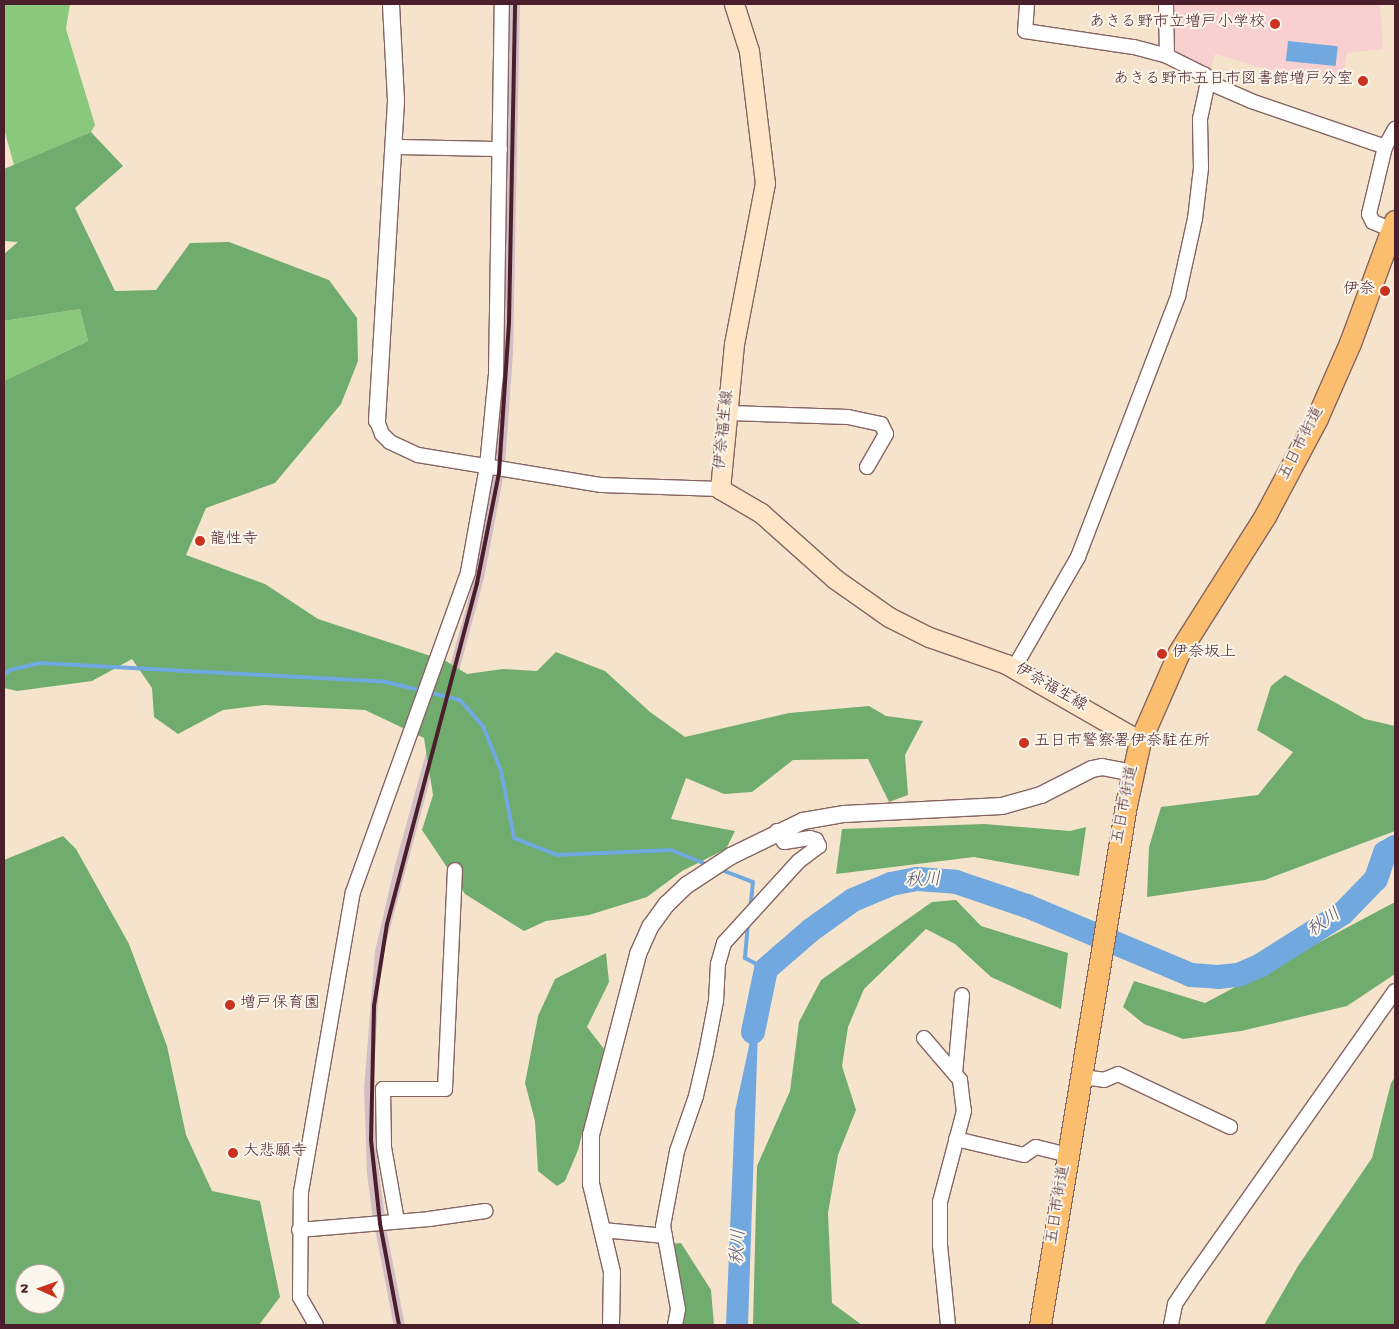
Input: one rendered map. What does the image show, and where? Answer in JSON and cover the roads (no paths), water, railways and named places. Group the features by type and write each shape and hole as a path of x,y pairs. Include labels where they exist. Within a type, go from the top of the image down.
{"main road":[{"name":"伊奈福生線","path":"734,4 748,51 764,183 734,344 729,413 720,489 737,496 761,513 835,579 889,617 929,637 1014,668 1140,741"},
{"name":"五日市街道","path":"1040,1325 1126,805 1140,741 1179,652 1265,516 1314,426 1350,343 1394,225"}],"street":[{"path":"391,4 397,71 377,421 382,434 390,442 418,455 602,485 720,489"},
{"path":"316,1325 300,1297 299,1230 307,1146 355,882 468,572 487,466 496,374 502,4"},
{"path":"1014,668 1078,557 1178,296 1195,219 1201,168 1200,119 1208,82 1205,75 1195,68 1167,56 1134,48 1025,31 1027,4"},
{"path":"1166,4 1167,56"},
{"path":"1208,82 1251,101 1385,148"},
{"path":"1394,225 1373,222 1370,214 1385,148 1395,129"},
{"path":"394,147 500,149"},
{"path":"729,413 848,417 881,424 886,434 867,467"},
{"path":"611,1325 612,1272 604,1230 591,1184 591,1135 601,1086 644,939 663,908 687,885 777,831 832,815 1002,806 1041,795 1092,768 1102,767 1132,773"},
{"path":"675,1325 678,1309 663,1226 677,1151 696,1096 706,1053 716,1001 718,964 724,943 799,861 819,846 816,840 810,838 784,842 777,831"},
{"path":"397,1221 384,1147 383,1089 445,1089 455,870"},
{"path":"1170,1325 1175,1304 1189,1283 1395,991"},
{"path":"955,1074 962,995"},
{"path":"924,1038 960,1080 964,1111 940,1202 940,1245 948,1325"},
{"path":"1081,1077 1104,1080 1118,1074 1230,1127"},
{"path":"956,1139 1024,1155 1036,1147 1068,1155"},
{"path":"299,1230 486,1210"},
{"path":"604,1230 664,1236"}],"water":[{"path":"1288,41 1338,46 1336,66 1286,61"},
{"path":"759,1000 748,1325 726,1325 735,1111"}],"waterway":[{"path":"4,675 10,670 40,663 386,682 460,700 483,726 501,771 514,838 557,855 671,850 708,865"},
{"name":"秋川","path":"753,1032 766,969 811,930 853,900 891,884 917,879 956,882 1027,906 1191,975 1218,977 1238,975 1261,965 1343,913 1376,879 1385,853 1395,847"},
{"path":"719,869 753,882 750,909"},
{"path":"748,923 745,958 766,969"}],"railway":[{"path":"399,1325 380,1223 371,1140 374,1006 387,924 477,583 499,473 509,322 515,4"}],"place":[{"name":"あきる野市立増戸小学校","path":"1275,24"},
{"name":"あきる野市五日市図書館増戸分室","path":"1363,81"},
{"name":"伊奈","path":"1385,291"},
{"name":"龍性寺","path":"200,541"},
{"name":"伊奈坂上","path":"1162,654"},
{"name":"五日市警察署伊奈駐在所","path":"1024,743"},
{"name":"増戸保育園","path":"230,1005"},
{"name":"大悲願寺","path":"233,1153"}]}
